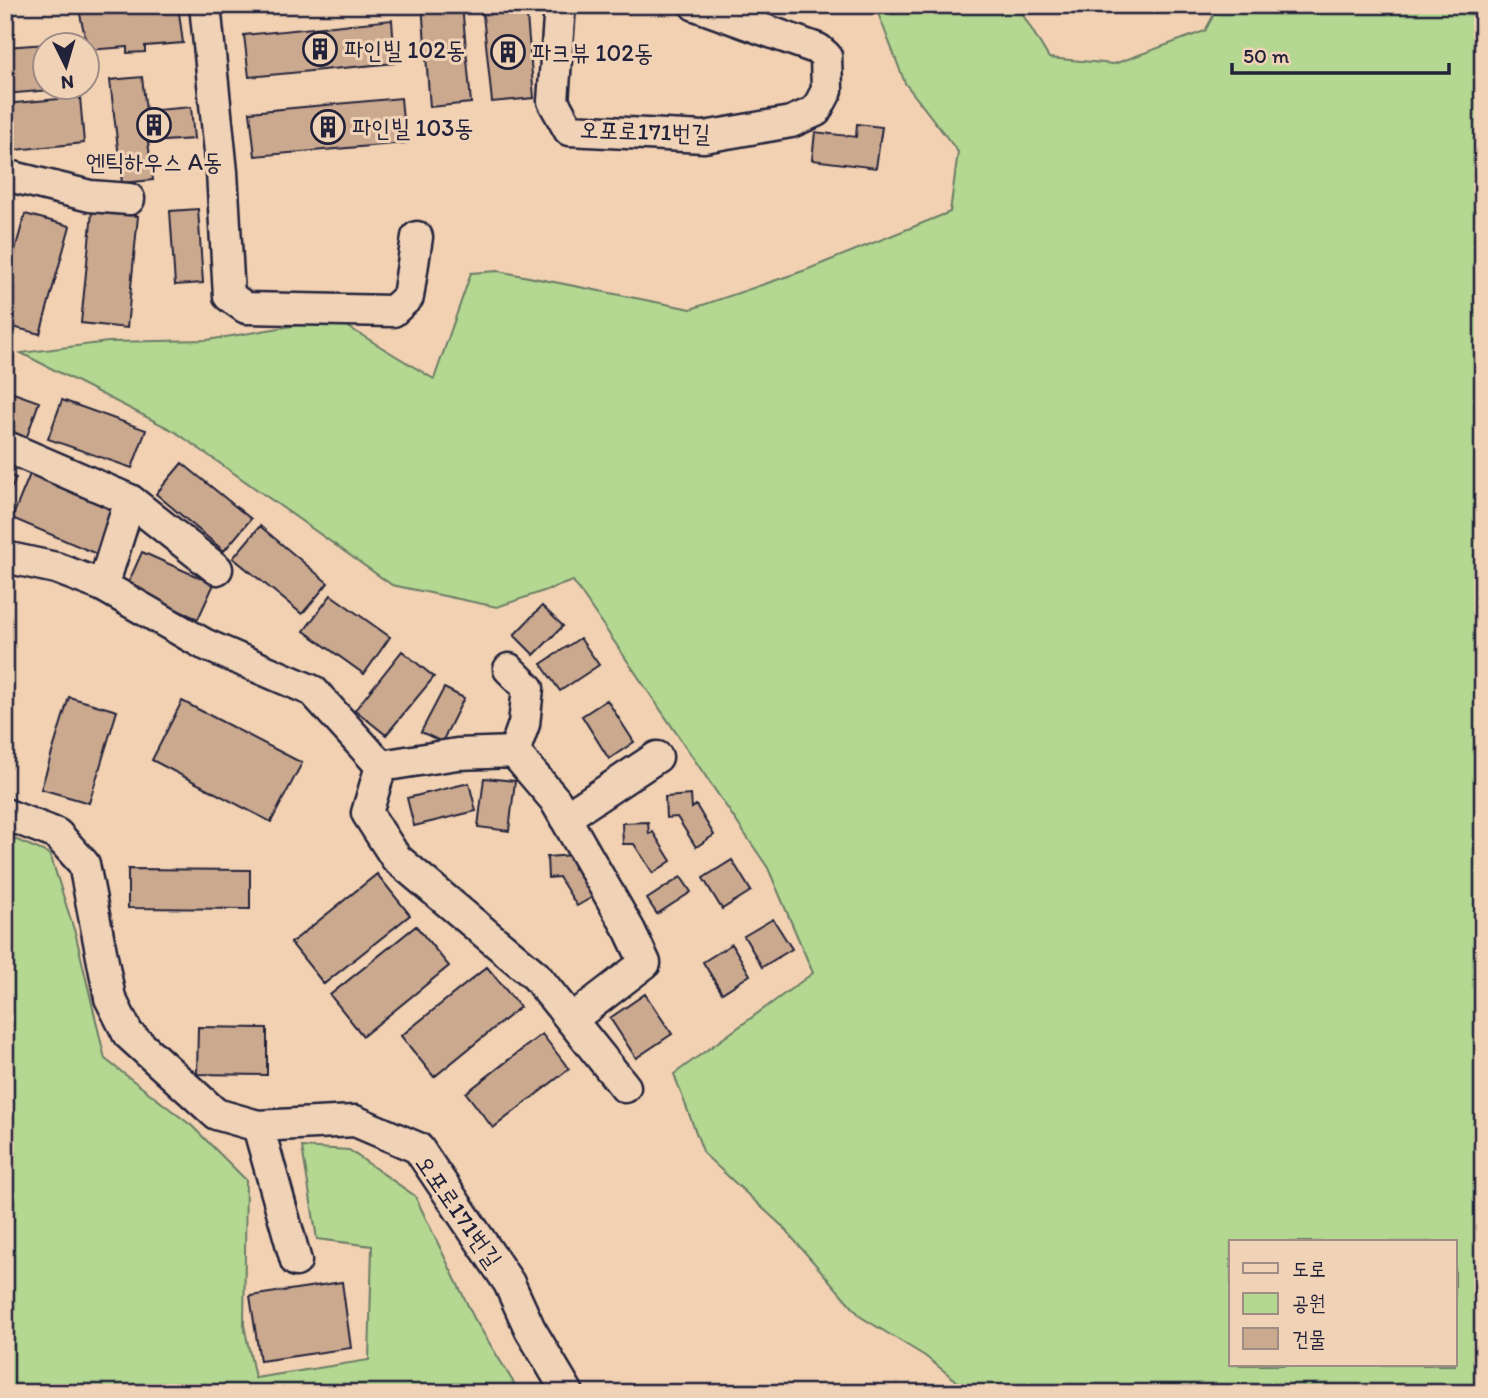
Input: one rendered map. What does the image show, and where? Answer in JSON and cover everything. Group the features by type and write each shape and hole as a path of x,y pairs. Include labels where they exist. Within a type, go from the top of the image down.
{"street":[{"path":"205,5 222,172 229,296 246,308 393,311 408,297 417,237"},
{"name":"오포로171번길","path":"559,5 553,101 569,130 704,137 791,122 816,111 827,90 826,57 818,49 695,5"},
{"path":"5,175 90,196 129,199"},
{"path":"5,446 130,500 217,569"},
{"path":"103,586 130,500"},
{"path":"5,557 56,568 103,586 204,644 313,691 381,766"},
{"path":"509,670 528,688 524,724 514,752"},
{"path":"381,766 457,754 514,752"},
{"path":"514,752 555,800 630,930 645,964 571,1020"},
{"path":"565,818 657,757"},
{"path":"381,766 367,813 396,858 536,976 625,1087"},
{"name":"오포로171번길","path":"5,814 57,834 84,864 110,998 128,1034 216,1114 258,1126 355,1122 418,1148 509,1283 530,1329 568,1393"},
{"path":"258,1126 296,1261"}],"green space":[{"path":"875,5 1017,5 1049,58 1114,64 1205,31 1219,5 1483,5 1483,1393 972,1393 925,1356 861,1317 782,1226 704,1154 674,1074 813,973 768,868 573,581 497,607 392,585 174,431 21,353 108,342 207,340 335,319 434,379 471,273 498,271 691,309 806,270 950,212 958,152 905,83"},
{"path":"5,835 50,854 76,936 105,1059 192,1126 246,1180 244,1325 255,1378 369,1360 372,1246 317,1239 302,1147 349,1150 415,1196 474,1318 520,1393 5,1393"}],"building":[{"path":"5,5 11,33 5,34"},
{"path":"178,5 183,43 145,46 145,52 127,53 127,47 102,49 102,32 84,32 79,10"},
{"path":"422,5 462,5 471,103 430,107"},
{"name":"파크뷰 102동","path":"482,5 526,5 534,98 492,102"},
{"name":"파인빌 102동","path":"392,20 395,63 249,77 244,35"},
{"path":"32,45 32,92 5,94 5,47"},
{"name":"엔틱하우스 A동","path":"142,77 146,111 191,107 194,139 148,142 153,180 122,183 110,80"},
{"name":"파인빌 103동","path":"401,98 405,143 255,156 250,112"},
{"path":"80,102 84,143 5,151 5,104"},
{"path":"857,124 882,127 876,168 812,160 815,132 856,137"},
{"path":"198,209 203,283 175,285 170,211"},
{"path":"92,212 138,216 127,328 81,323"},
{"path":"25,214 70,226 40,334 5,325 5,286"},
{"path":"5,390 39,402 25,442 5,435"},
{"path":"62,400 146,430 132,468 48,439"},
{"path":"182,463 251,519 224,551 156,494"},
{"path":"5,473 16,478 5,502"},
{"path":"30,474 117,512 99,555 12,518"},
{"path":"260,526 328,583 302,614 233,558"},
{"path":"142,552 214,584 198,619 126,588"},
{"path":"331,595 390,637 364,674 304,631"},
{"path":"542,606 563,626 534,655 514,635"},
{"path":"580,638 599,665 560,691 541,664"},
{"path":"402,651 434,677 386,735 355,710"},
{"path":"444,688 464,698 442,742 421,732"},
{"path":"69,697 117,711 89,803 41,789"},
{"path":"607,700 634,742 609,759 582,716"},
{"path":"182,701 302,763 271,822 152,760"},
{"path":"484,778 515,781 509,831 478,827"},
{"path":"469,783 476,811 414,826 407,798"},
{"path":"691,795 692,808 696,805 714,835 696,847 677,817 666,818 665,797"},
{"path":"648,822 649,834 653,832 671,861 653,873 634,844 623,844 622,823"},
{"path":"573,855 574,868 577,865 596,895 577,906 559,877 548,878 547,857"},
{"path":"732,860 751,891 722,909 703,878"},
{"path":"128,869 250,870 250,909 128,908"},
{"path":"377,874 410,915 324,984 291,943"},
{"path":"681,877 691,892 657,914 647,899"},
{"path":"773,919 792,949 762,967 744,936"},
{"path":"416,926 449,966 363,1036 330,995"},
{"path":"732,944 750,975 722,993 703,962"},
{"path":"487,967 520,1007 434,1077 401,1036"},
{"path":"645,994 672,1034 636,1058 610,1018"},
{"path":"198,1027 267,1028 267,1075 197,1074"},
{"path":"542,1034 569,1069 493,1128 466,1093"},
{"path":"342,1282 351,1348 260,1361 250,1296"}],"place":[{"name":"파인빌 102동","path":"320,49"},
{"name":"파크뷰 102동","path":"508,52"},
{"name":"엔틱하우스 A동","path":"154,125"},
{"name":"파인빌 103동","path":"328,127"}]}
